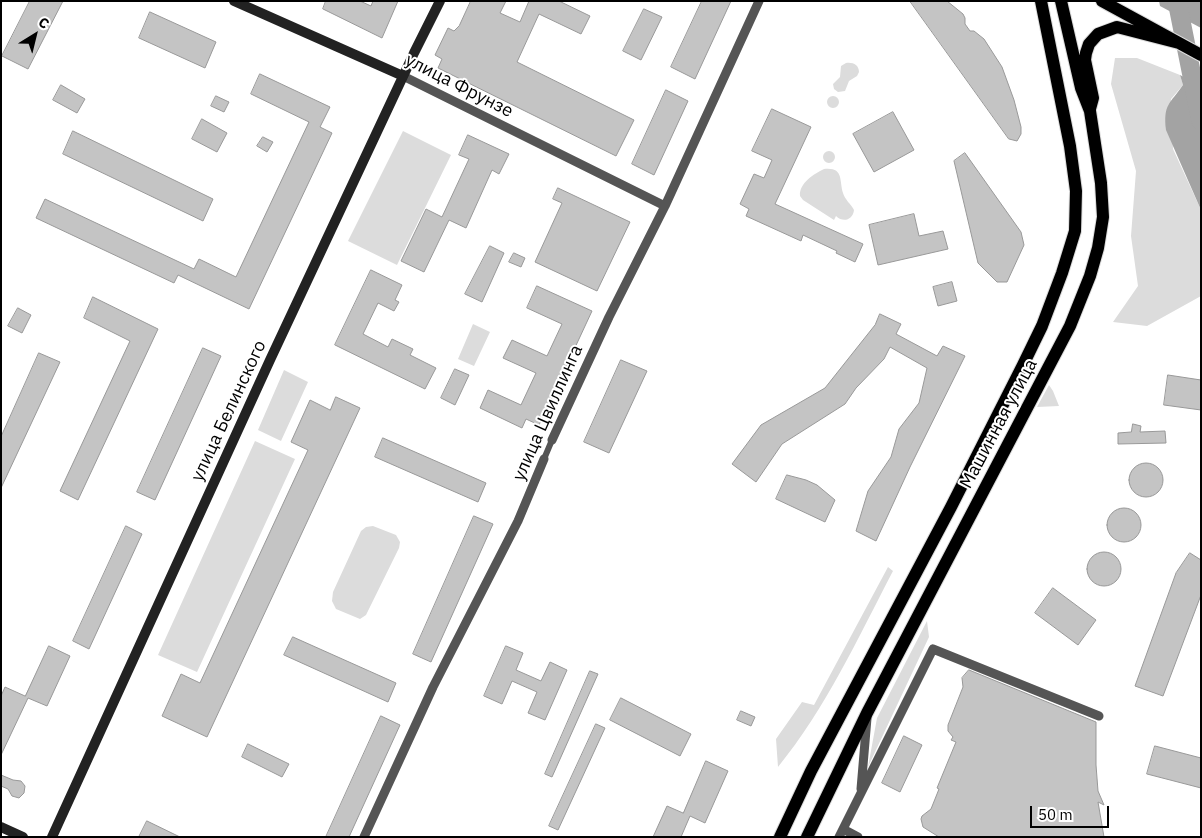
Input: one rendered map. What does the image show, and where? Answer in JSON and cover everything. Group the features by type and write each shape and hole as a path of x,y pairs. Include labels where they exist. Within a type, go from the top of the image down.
{"main road":[{"name":"улица Фрунзе","path":"234,1 403,76"},
{"name":"улица Белинского","path":"52,837 193,527 403,76 440,1"},
{"name":"Машинная улица","path":"780,837 811,771 951,507 1023,365 1042,326 1062,273 1075,231 1076,191 1070,146 1041,1"},
{"name":"Машинная улица","path":"808,837 867,713 1070,326 1090,276 1098,248 1103,217 1099,167 1090,111 1081,88 1061,1"},
{"path":"1102,1 1201,55"},
{"path":"1090,111 1093,98 1085,60 1089,44 1098,34 1117,27 1178,43"},
{"path":"1,826 23,837"}],"street":[{"name":"улица Цвиллинга","path":"364,837 433,687 518,521 552,440 609,317 665,206 759,1"},
{"name":"улица Фрунзе","path":"403,76 665,206"},
{"path":"858,837 841,833 934,649 1099,716"},
{"path":"860,795 867,713"}],"shaded area":[{"path":"1159,1 1201,1 1201,28 1160,6"},
{"path":"1115,58 1137,58 1180,75 1183,85 1171,99 1173,149 1201,210 1201,296 1147,326 1113,322 1138,286 1131,236 1136,171 1111,84"},
{"path":"846,63 855,65 859,72 857,76 849,81 845,91 838,92 834,89 833,84 840,77 841,66"},
{"path":"1180,75 1201,86 1201,210 1166,130 1165,121 1168,105 1183,85"},
{"path":"831,96 835,96 839,102 835,108 831,108 827,104 827,100"},
{"path":"403,131 451,155 397,265 348,241"},
{"path":"827,151 831,151 835,157 831,163 827,163 823,159 823,155"},
{"path":"824,169 835,170 840,175 844,195 854,210 850,218 845,220 836,216 834,220 803,200 800,196 800,191 805,183"},
{"path":"473,324 490,332 474,366 458,359"},
{"path":"284,370 308,382 281,441 258,430"},
{"path":"1049,385 1059,406 1037,407"},
{"path":"255,441 295,459 197,672 158,655"},
{"path":"373,526 396,535 400,542 399,548 366,615 360,619 336,609 332,601 333,592 361,531 366,527"},
{"path":"888,567 893,571 854,647 811,721 778,767 776,739 802,702 814,705"},
{"path":"927,621 929,637 868,767 877,718"}],"building":[{"path":"30,1 63,1 28,69 2,56"},
{"path":"326,1 360,1 371,6 373,1 398,1 382,38 323,9"},
{"path":"471,1 506,1 500,13 520,22 529,1 559,1 590,16 581,34 539,14 517,62 634,120 616,156 438,68 442,59 435,55 448,28 454,31 459,26"},
{"path":"702,1 731,1 695,79 671,67"},
{"path":"910,1 947,1 963,14 965,24 970,31 974,31 984,39 1002,67 1014,100 1021,127 1021,134 1017,141 1009,139"},
{"path":"644,9 662,17 641,60 623,51"},
{"path":"150,12 216,42 205,68 139,38"},
{"path":"260,74 330,107 320,127 332,133 249,309 178,275 174,283 36,218 45,199 194,269 199,259 236,277 309,122 251,94"},
{"path":"61,85 85,99 77,113 53,100"},
{"path":"666,90 688,101 654,175 632,164"},
{"path":"216,96 229,102 224,112 211,106"},
{"path":"772,109 811,127 775,204 863,244 855,262 803,235 801,241 746,216 749,209 740,204 754,174 764,178 772,160 752,151"},
{"path":"893,112 914,150 874,172 853,134"},
{"path":"202,119 227,133 217,152 192,139"},
{"path":"73,131 213,199 203,221 63,154"},
{"path":"468,135 509,154 499,174 492,170 466,228 449,220 424,272 401,261 426,209 442,217 469,159 459,155"},
{"path":"263,137 273,142 267,152 257,146"},
{"path":"965,153 1021,232 1024,245 1007,282 997,282 978,263 954,161"},
{"path":"558,188 630,222 597,291 535,262 562,203 553,199"},
{"path":"914,214 919,236 943,231 948,249 878,265 869,225"},
{"path":"490,246 504,253 482,302 465,294"},
{"path":"514,253 525,258 521,267 509,262"},
{"path":"371,270 402,285 395,300 399,302 394,311 378,303 363,334 388,347 392,339 413,349 410,355 436,368 425,389 335,345"},
{"path":"952,282 957,301 938,306 933,287"},
{"path":"537,286 592,311 539,425 526,419 522,428 480,408 488,390 521,405 536,373 503,358 512,340 547,356 562,324 527,308"},
{"path":"93,297 158,329 78,500 60,491 130,341 84,318"},
{"path":"18,308 31,315 22,333 8,326"},
{"path":"880,314 901,324 896,334 937,356 943,346 965,356 876,541 856,531 868,491 891,457 899,429 919,403 927,368 890,347 884,359 856,388 845,404 782,444 756,482 732,464 761,425 825,388 875,325"},
{"path":"203,348 221,356 155,500 137,492"},
{"path":"39,353 60,362 1,488 1,437"},
{"path":"621,360 647,371 609,453 584,442"},
{"path":"455,369 469,375 455,405 441,398"},
{"path":"1168,375 1201,380 1201,410 1164,405"},
{"path":"336,397 360,408 207,737 162,716 181,674 200,683 308,450 291,442 310,400 330,410"},
{"path":"1133,424 1141,426 1140,432 1165,431 1166,443 1118,444 1118,433 1131,432"},
{"path":"383,438 486,483 478,502 375,457"},
{"path":"1146,463 1153,464 1158,468 1162,473 1162,487 1158,492 1153,496 1146,497 1139,496 1134,492 1130,487 1129,480 1130,473 1134,468 1139,464"},
{"path":"787,475 817,485 835,500 825,522 776,499"},
{"path":"1124,508 1131,509 1136,513 1140,518 1140,532 1136,537 1131,541 1124,542 1117,541 1112,537 1108,532 1107,525 1108,518 1112,513 1117,509"},
{"path":"474,516 493,524 431,662 413,654"},
{"path":"126,526 142,534 89,649 73,641"},
{"path":"1104,552 1111,553 1116,557 1120,562 1120,576 1116,581 1111,585 1104,586 1097,585 1092,581 1088,576 1087,569 1088,562 1092,557 1097,553"},
{"path":"1190,553 1201,560 1201,595 1163,696 1135,686 1176,573"},
{"path":"1053,588 1096,620 1078,645 1035,613"},
{"path":"293,637 396,683 388,702 284,655"},
{"path":"49,646 70,656 47,706 28,698 1,755 1,696 5,687 25,696"},
{"path":"506,646 523,653 516,670 541,681 550,662 567,670 545,720 528,713 537,692 512,681 502,704 484,696"},
{"path":"969,670 1096,722 1098,791 1104,805 1098,802 1104,837 939,837 923,827 922,816 931,809 939,789 937,788 956,742 951,740 953,737 948,731 948,725 963,687 962,678"},
{"path":"590,671 598,674 552,777 545,774"},
{"path":"621,698 691,734 680,756 610,720"},
{"path":"741,711 755,717 751,726 737,720"},
{"path":"381,716 400,725 349,837 326,837"},
{"path":"596,724 605,728 558,830 549,826"},
{"path":"904,736 922,745 900,792 882,783"},
{"path":"248,744 289,764 282,777 242,757"},
{"path":"1155,746 1201,758 1201,788 1147,774"},
{"path":"706,761 728,771 705,823 690,816 681,837 653,837 667,806 683,813"},
{"path":"1,775 21,781 25,786 24,793 19,798 12,796 8,789 1,786"},
{"path":"147,821 180,837 139,837"}],"waterway":[{"path":"1177,1 1201,121"}]}
